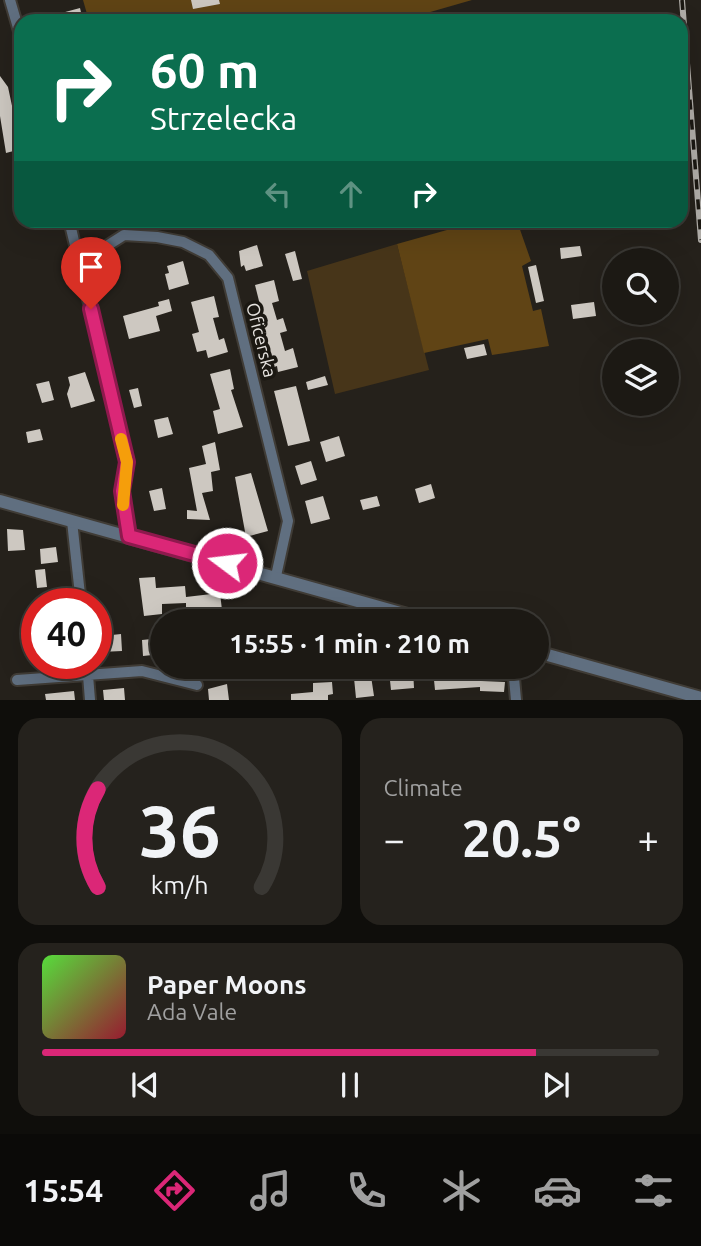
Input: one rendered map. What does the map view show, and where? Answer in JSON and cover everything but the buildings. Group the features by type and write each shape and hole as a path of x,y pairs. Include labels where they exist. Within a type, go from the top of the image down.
{"street":[{"path":"71,228 127,462 122,491 129,536"},
{"name":"Oficerska","path":"80,263 124,235 157,237 183,242 209,255 228,278 288,521 276,576"},
{"path":"0,501 388,609"},
{"path":"72,521 79,588"},
{"path":"549,655 701,698"},
{"path":"112,669 142,671 197,685"},
{"path":"16,680 22,679"},
{"path":"88,679 90,700"},
{"path":"514,679 516,700"}],"shaded area":[{"path":"83,0 472,0 423,14 87,14"},
{"path":"454,228 519,228 531,261 522,266 533,311 541,309 549,346 492,355 488,339 424,353 397,244"},
{"path":"397,244 429,370 335,394 307,271"}],"railway":[{"path":"682,0 683,14"},
{"path":"688,76 701,240"}],"slow traffic":[{"path":"121,439 127,462 122,491 123,505"}],"route":[{"path":"91,309 127,462 122,491 129,536 227,563"}]}
